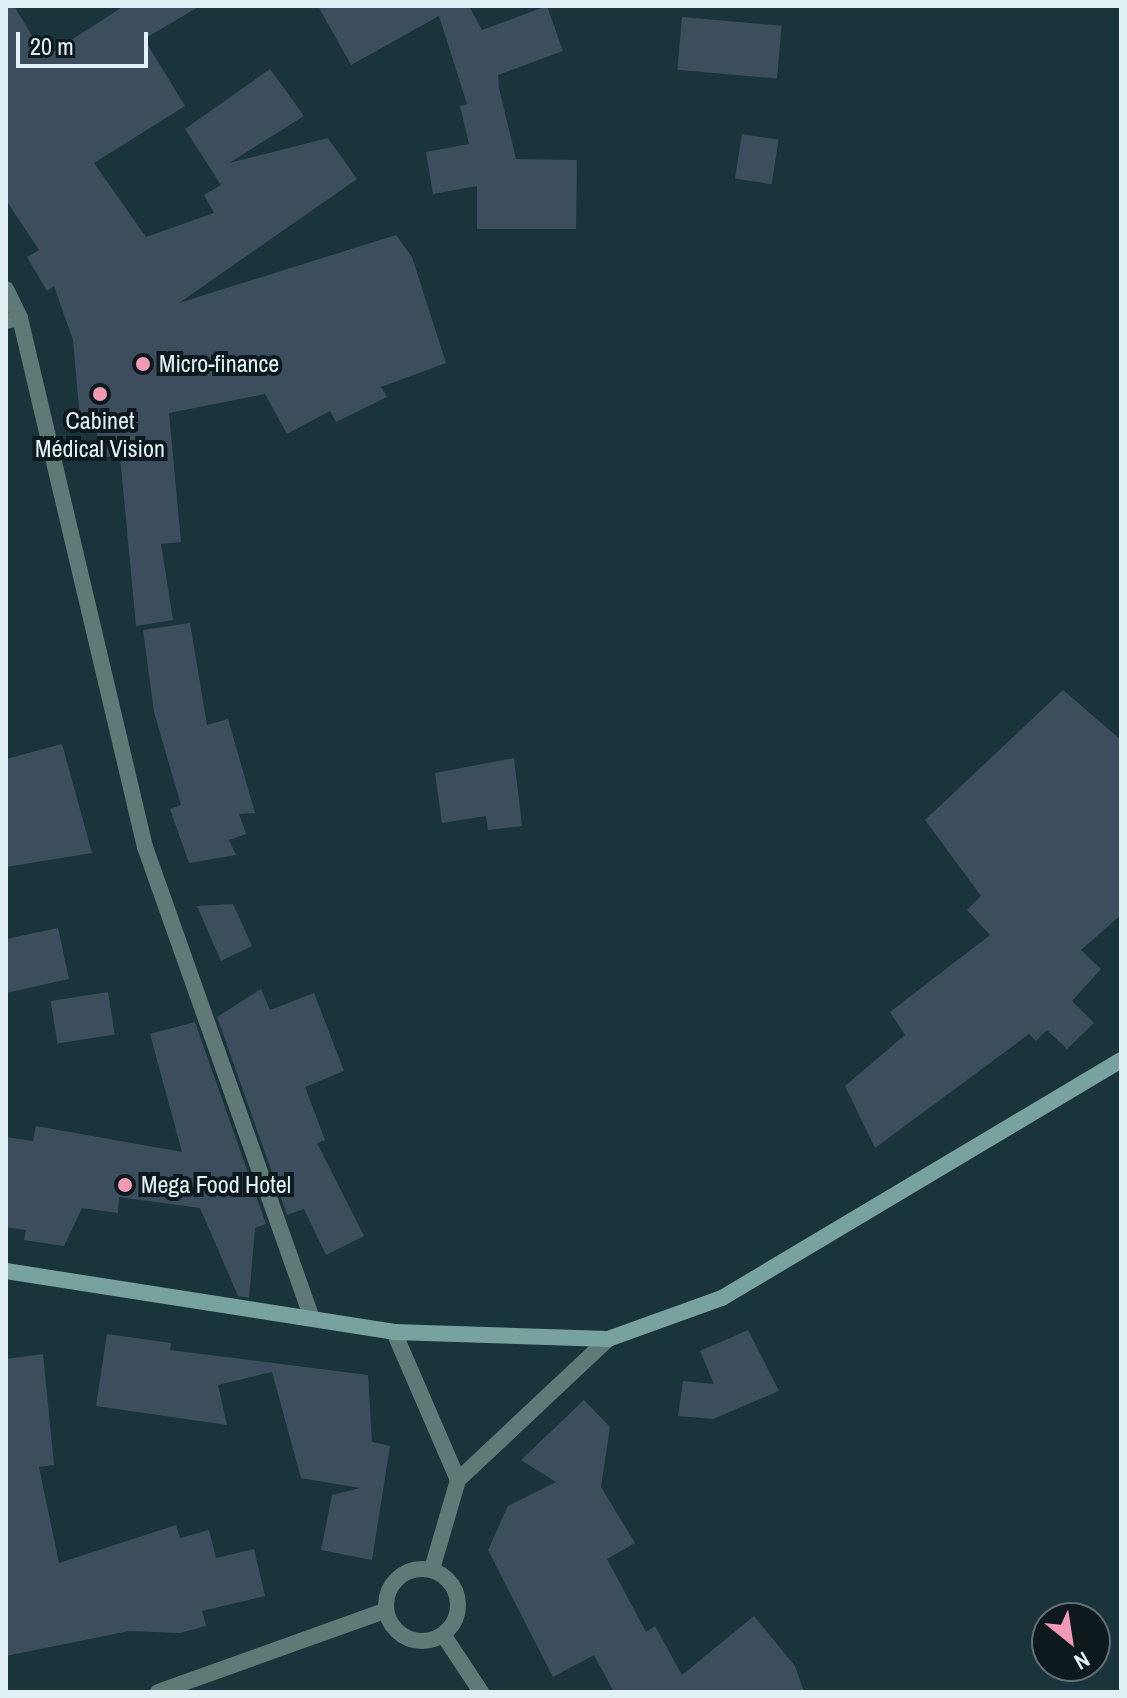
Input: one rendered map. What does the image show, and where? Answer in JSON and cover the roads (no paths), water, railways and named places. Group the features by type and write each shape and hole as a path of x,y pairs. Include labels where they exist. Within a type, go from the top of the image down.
{"main road":[{"path":"6,1271 394,1332 608,1339 722,1298 1121,1060"}],"street":[{"path":"6,289 145,847 311,1317"},
{"path":"394,1332 458,1480"},
{"path":"432,1569 458,1480 608,1339"},
{"path":"432,1569 454,1585 459,1612 444,1636 420,1643 396,1633 384,1611 389,1587 408,1571 432,1569"},
{"path":"158,1692 384,1611"},
{"path":"444,1636 481,1692"}],"place":[{"name":"Micro-finance","path":"143,364"},
{"name":"Cabinet Médical Vision","path":"100,394"},
{"name":"Mega Food Hotel","path":"125,1185"}]}
